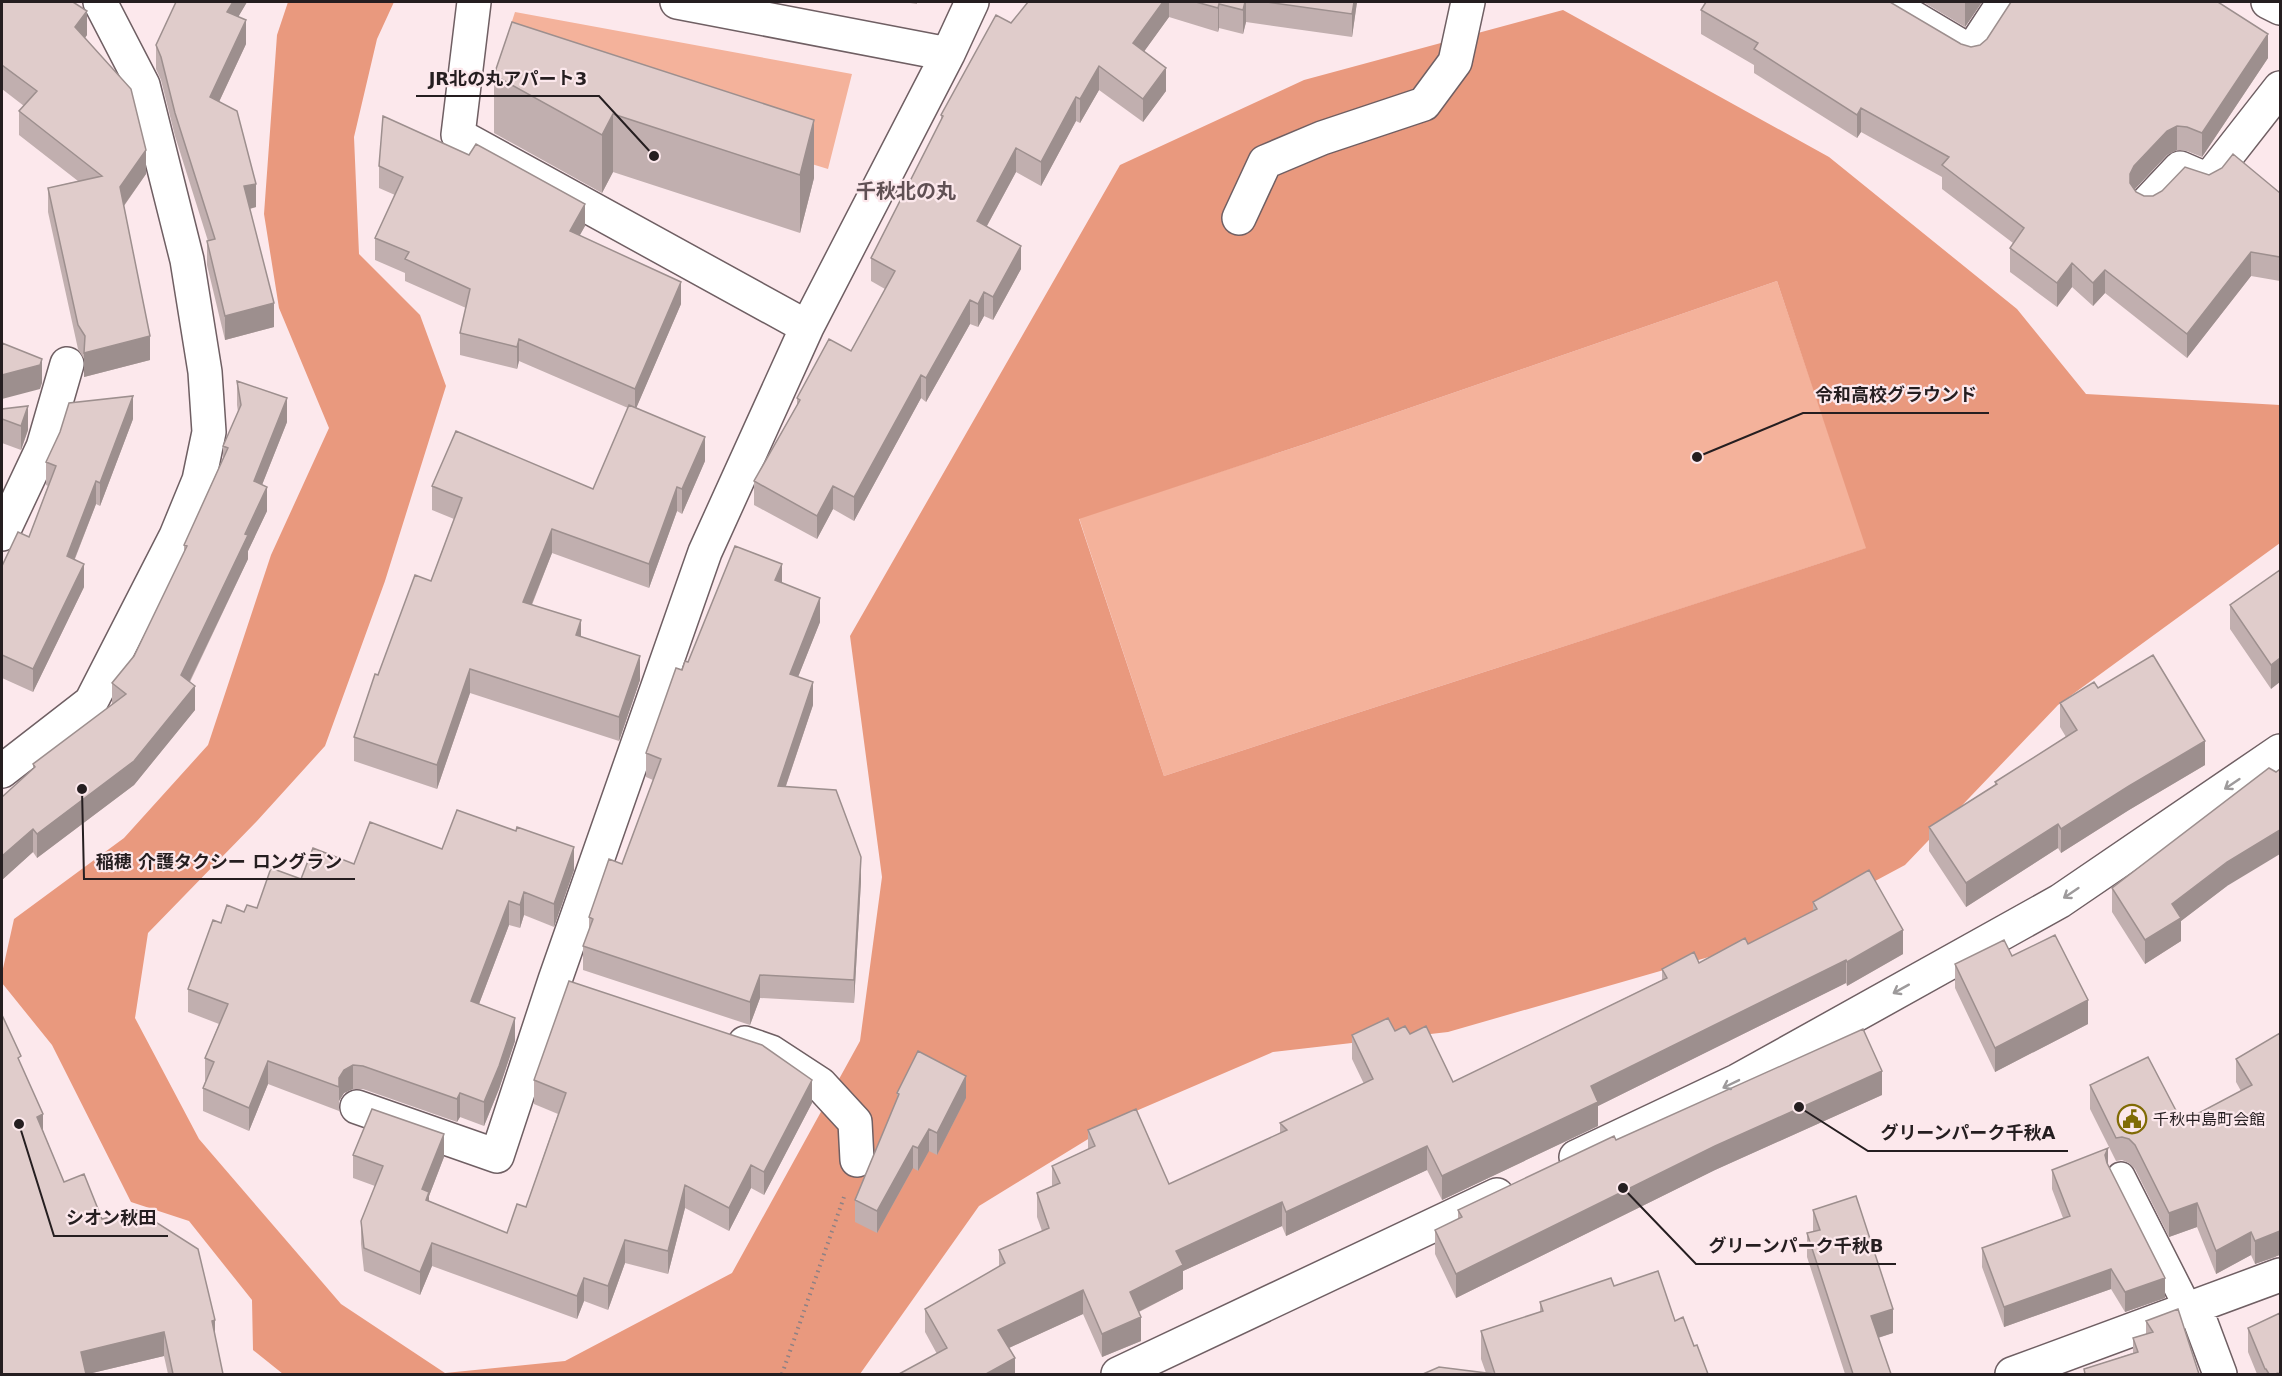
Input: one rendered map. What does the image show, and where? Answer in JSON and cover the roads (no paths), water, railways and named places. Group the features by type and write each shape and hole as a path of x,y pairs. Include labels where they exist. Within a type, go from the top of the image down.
{"street":[{"path":"2,771 91,702 176,536 198,480 209,432 205,372 187,260 143,85 100,2"},
{"path":"474,2 458,135 807,327"},
{"path":"677,2 948,54"},
{"path":"357,1107 497,1156 567,984 705,552 807,327 948,54 972,2"},
{"path":"1239,218 1265,162 1322,138 1424,104 1455,62 1468,2"},
{"path":"1887,2 1971,52 2004,2"},
{"path":"2268,2 2280,8"},
{"path":"2148,202 2180,168 2208,180 2280,88"},
{"path":"2,534 43,447 67,363"},
{"path":"1118,1374 1737,1081 2060,901 2280,751"},
{"path":"714,1033 771,1052 820,1084 855,1122 857,1160"},
{"path":"2012,1374 2280,1275"},
{"path":"2192,1309 2220,1374"}],"lane":[{"path":"2121,1176 2192,1309"}],"place":[{"name":"JR北の丸アパート3","path":"654,156"},
{"name":"令和高校グラウンド","path":"1697,457"},
{"name":"稲穂 介護タクシー ロングラン","path":"82,789"},
{"name":"グリーンパーク千秋A","path":"1799,1107"},
{"name":"千秋中島町会館","path":"2132,1119"},
{"name":"シオン秋田","path":"19,1124"},
{"name":"グリーンパーク千秋B","path":"1623,1188"}],"district":[{"name":"千秋北の丸","path":"906,191"}]}
